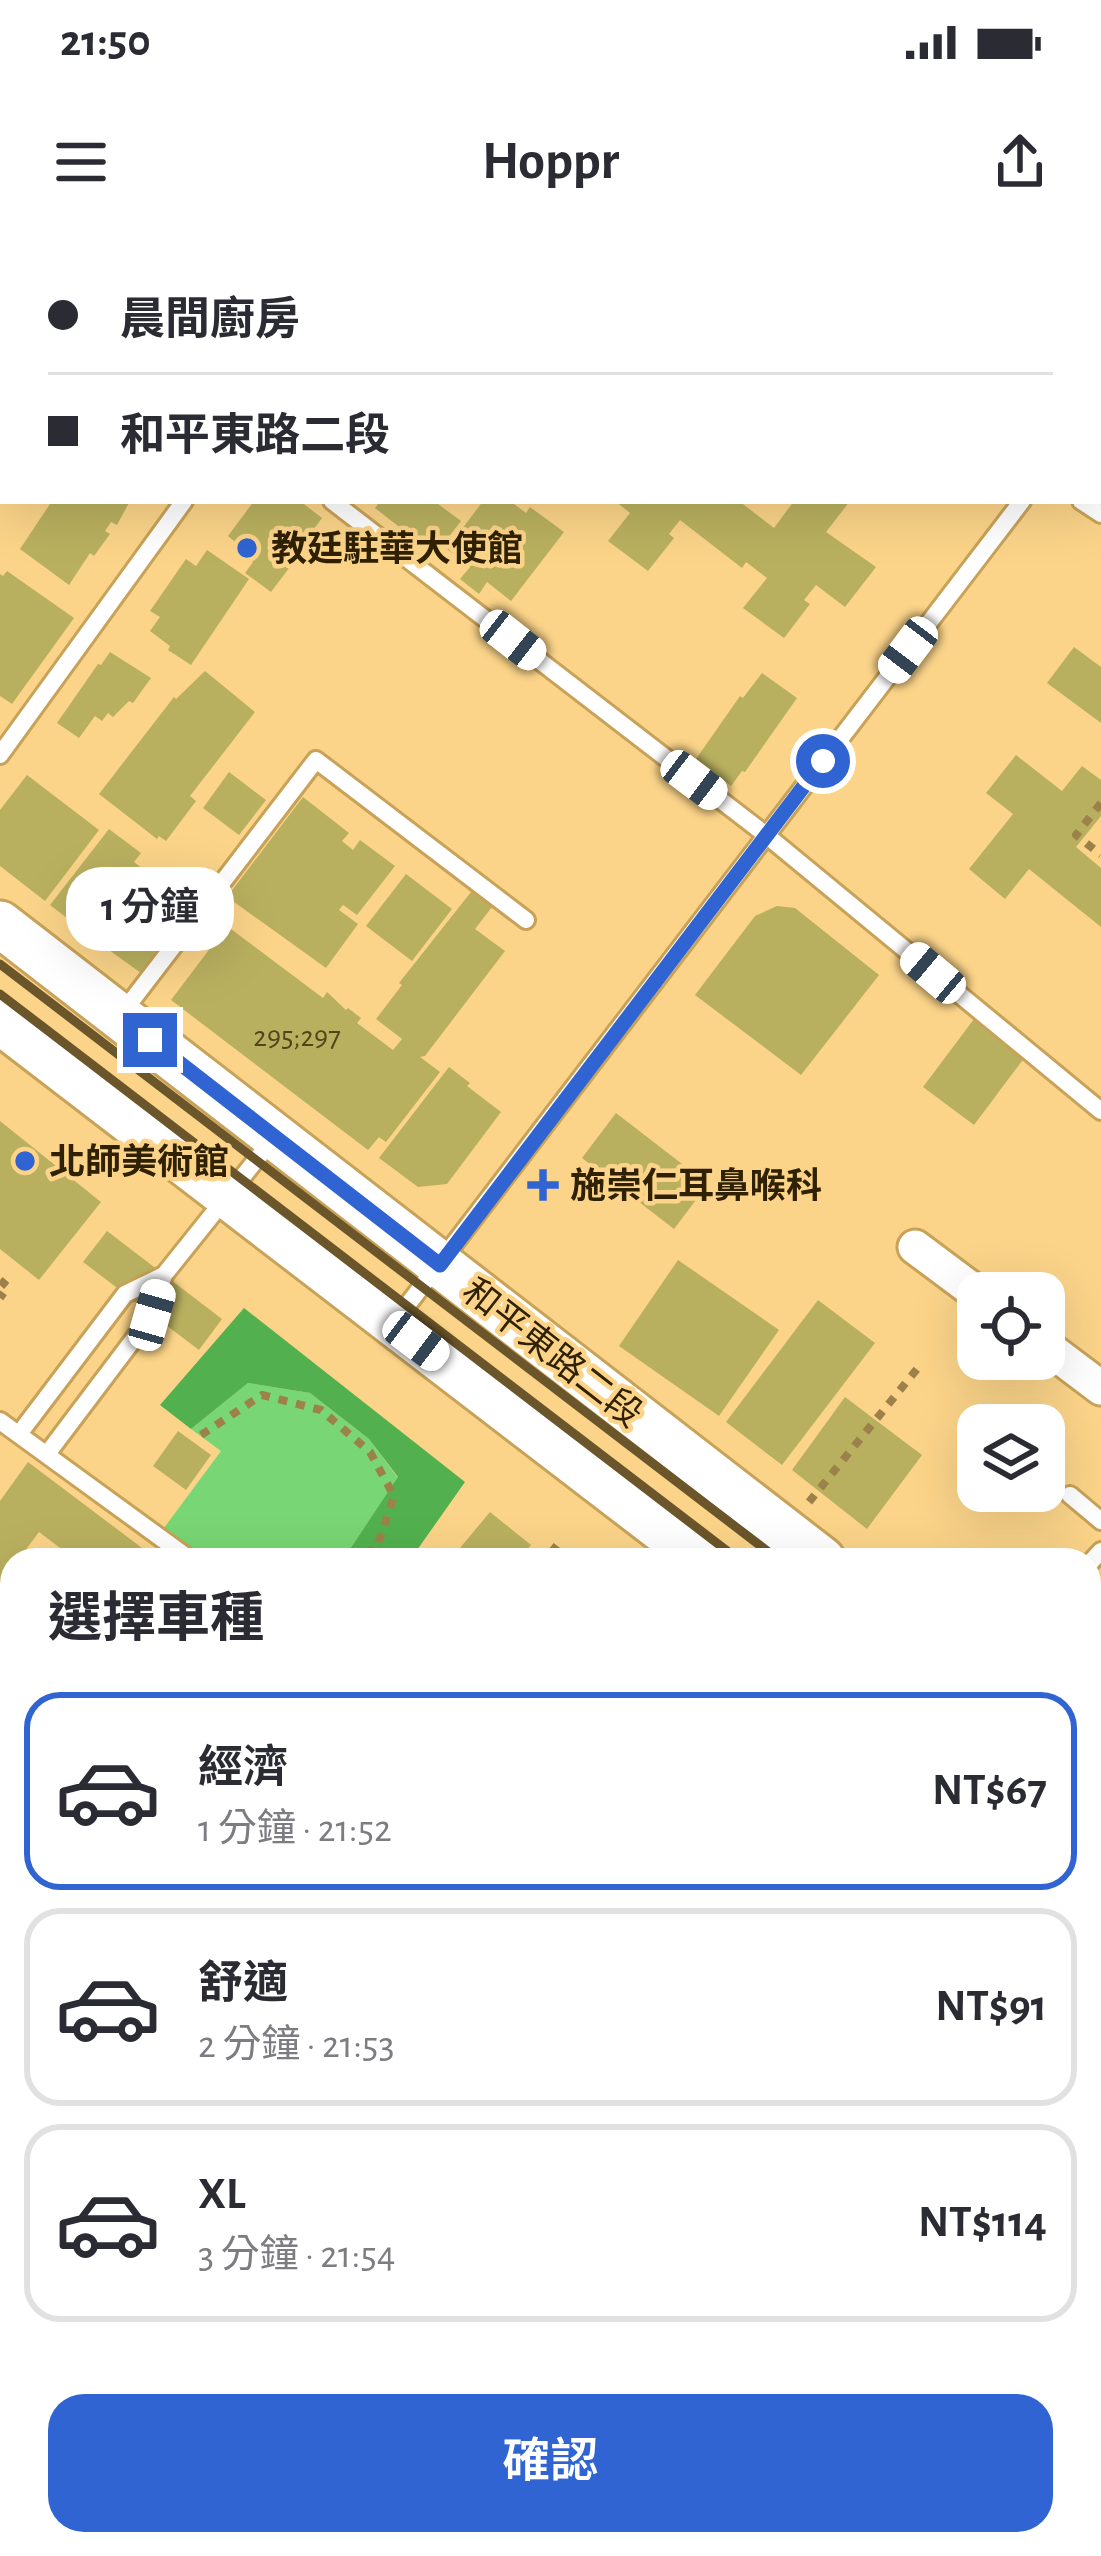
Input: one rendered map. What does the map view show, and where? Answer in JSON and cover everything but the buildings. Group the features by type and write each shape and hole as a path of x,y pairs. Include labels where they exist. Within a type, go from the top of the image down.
{"main road":[{"name":"和平東路二段","path":"0,924 805,1546"},
{"name":"和平東路二段","path":"0,1022 686,1548"}],"street":[{"path":"916,1247 957,1278"},
{"path":"1065,1361 1101,1388"}],"lane":[{"path":"0,755 182,504"},
{"path":"336,504 766,835 1101,1111"},
{"path":"394,1324 1020,504"},
{"path":"119,1016 316,760 526,920"},
{"path":"46,1454 152,1315 164,1275 274,1137"},
{"path":"19,1434 125,1294 164,1275"},
{"path":"0,1421 175,1548"},
{"path":"1070,1495 1101,1521"}],"path":[{"path":"1101,803 1076,835 1101,855"},
{"path":"0,1280 8,1287 0,1298"},
{"path":"805,1546 921,1364"},
{"path":"201,1436 262,1395 321,1410 370,1452 394,1496 374,1548"}],"green space":[{"path":"244,1308 465,1482 418,1548 351,1548 398,1477 369,1439 310,1393 248,1383 191,1429 160,1405"},
{"path":"248,1383 310,1393 369,1439 398,1478 351,1548 192,1548 164,1528 221,1451 191,1429"}],"railway":[{"path":"0,964 763,1548"},
{"path":"0,994 723,1548"}],"place":[{"name":"教廷駐華大使館","path":"247,548"},
{"name":"北師美術館","path":"25,1161"},
{"name":"施崇仁耳鼻喉科","path":"543,1185"}],"route":[{"path":"150,1040 440,1265 823,761"}]}
